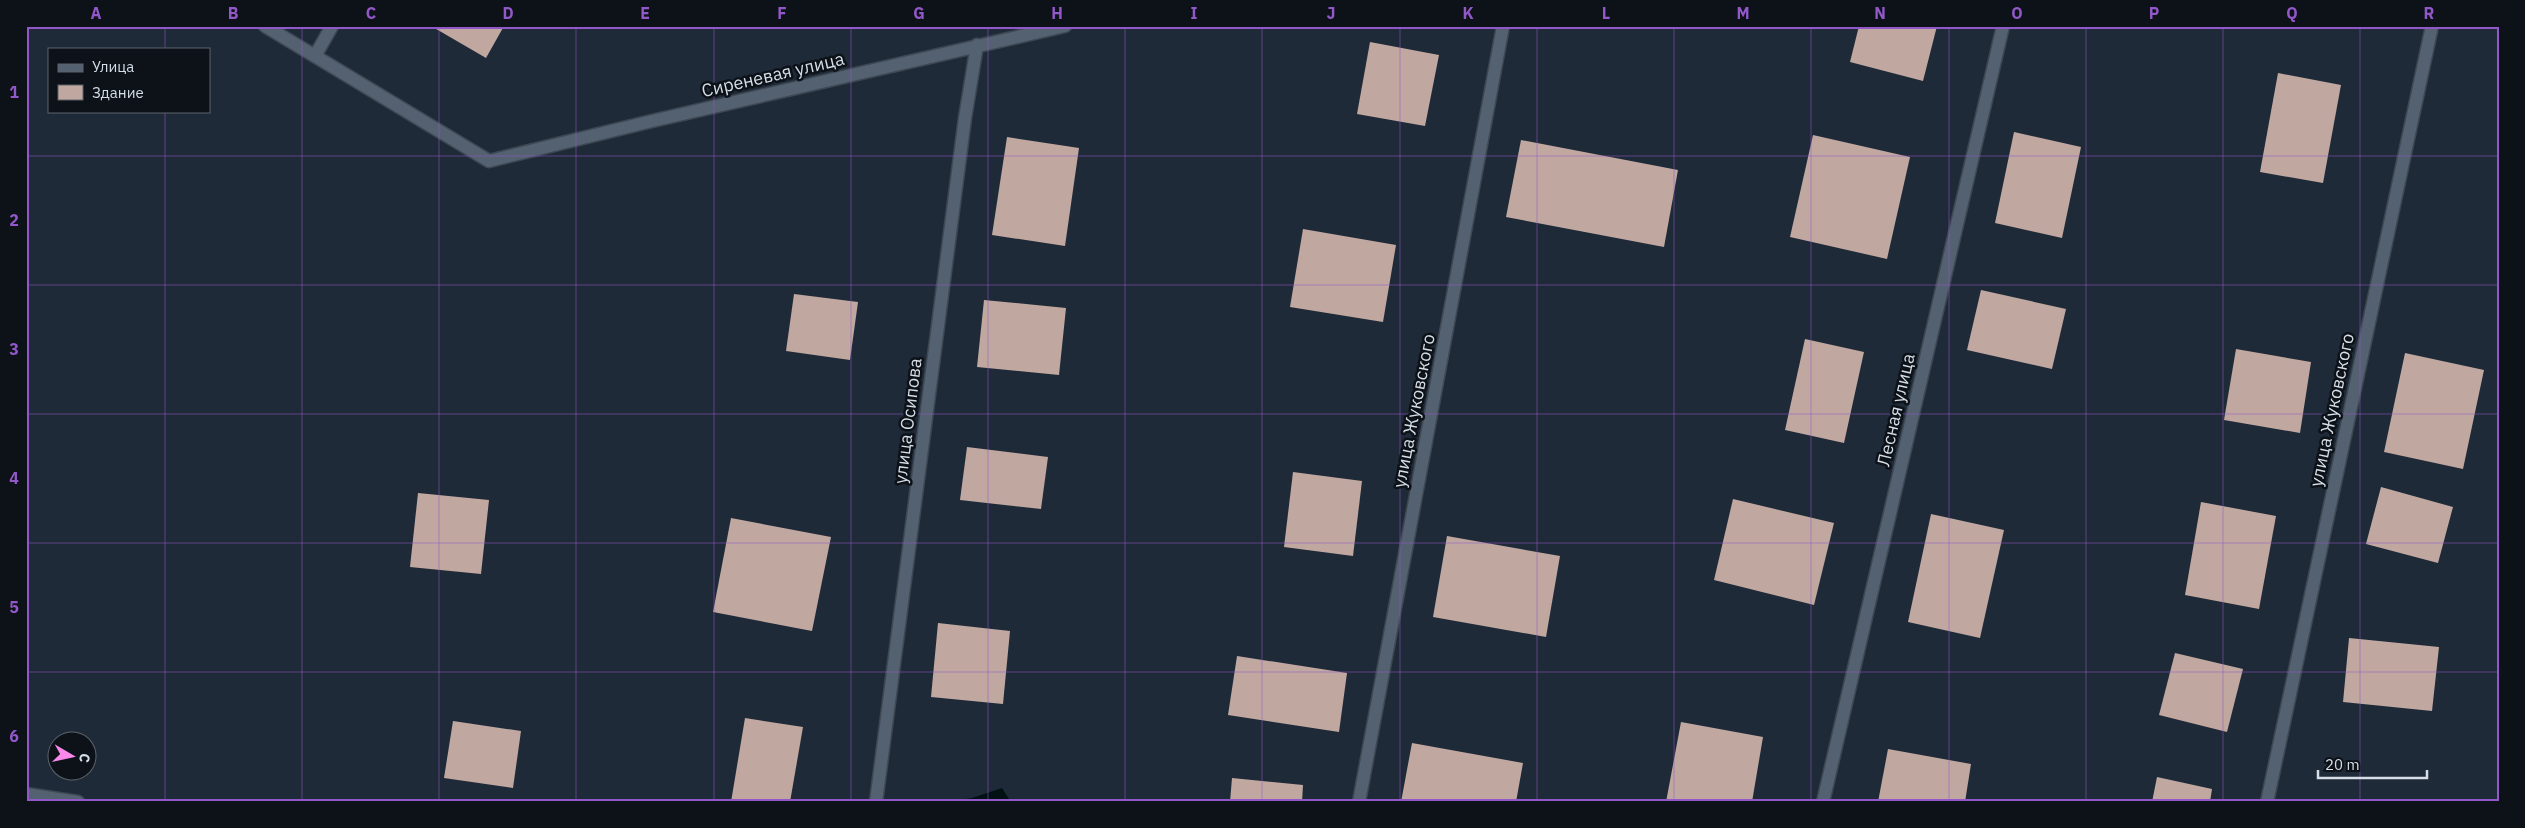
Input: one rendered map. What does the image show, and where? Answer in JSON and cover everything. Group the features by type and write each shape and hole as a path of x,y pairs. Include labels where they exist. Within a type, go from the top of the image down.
{"street":[{"path":"265,26 315,56 332,26"},
{"name":"Сиреневая улица","path":"315,56 489,161 977,45 1065,26"},
{"name":"улица Жуковского","path":"1359,802 1503,26"},
{"name":"Лесная улица","path":"1823,802 2003,26"},
{"name":"улица Жуковского","path":"2267,802 2432,26"},
{"name":"улица Осипова","path":"876,802 964,128 977,45"},
{"path":"26,794 78,802"}],"shaded area":[{"path":"1002,788 1011,802 943,802 972,798"}],"building":[{"path":"431,26 504,26 486,58"},
{"path":"1859,26 1937,26 1923,81 1850,62"},
{"path":"1370,42 1439,55 1425,126 1357,114"},
{"path":"2278,73 2341,85 2323,183 2260,172"},
{"path":"2014,132 2081,147 2062,238 1995,223"},
{"path":"1813,135 1910,157 1887,259 1790,237"},
{"path":"1007,137 1079,148 1065,246 992,235"},
{"path":"1521,140 1678,170 1664,247 1506,217"},
{"path":"1303,229 1396,245 1383,322 1290,307"},
{"path":"1981,290 2066,309 2052,369 1967,350"},
{"path":"794,294 858,302 850,360 786,351"},
{"path":"984,300 1066,308 1059,375 977,367"},
{"path":"1805,339 1864,352 1844,443 1785,430"},
{"path":"2236,349 2311,362 2300,433 2224,420"},
{"path":"2405,353 2484,370 2463,469 2384,452"},
{"path":"967,447 1048,457 1041,509 960,500"},
{"path":"1293,472 1362,481 1353,556 1284,547"},
{"path":"2381,487 2453,507 2438,563 2366,544"},
{"path":"418,493 489,500 481,574 410,567"},
{"path":"1733,499 1834,523 1814,605 1714,580"},
{"path":"2201,502 2276,516 2259,609 2185,595"},
{"path":"1931,514 2004,530 1980,638 1908,622"},
{"path":"731,518 831,537 812,631 713,612"},
{"path":"1447,536 1560,556 1546,637 1433,617"},
{"path":"938,623 1010,631 1003,704 931,697"},
{"path":"2349,638 2439,647 2432,711 2343,702"},
{"path":"2175,653 2243,669 2227,732 2159,715"},
{"path":"1237,656 1347,673 1339,732 1228,715"},
{"path":"745,718 803,727 790,802 731,802"},
{"path":"453,721 521,731 513,788 444,778"},
{"path":"1681,722 1763,737 1752,802 1666,802"},
{"path":"1412,743 1523,763 1516,802 1401,802"},
{"path":"1888,749 1971,764 1965,802 1878,802"},
{"path":"2157,777 2212,789 2210,802 2152,802"},
{"path":"1232,778 1303,785 1302,802 1230,802"}]}
